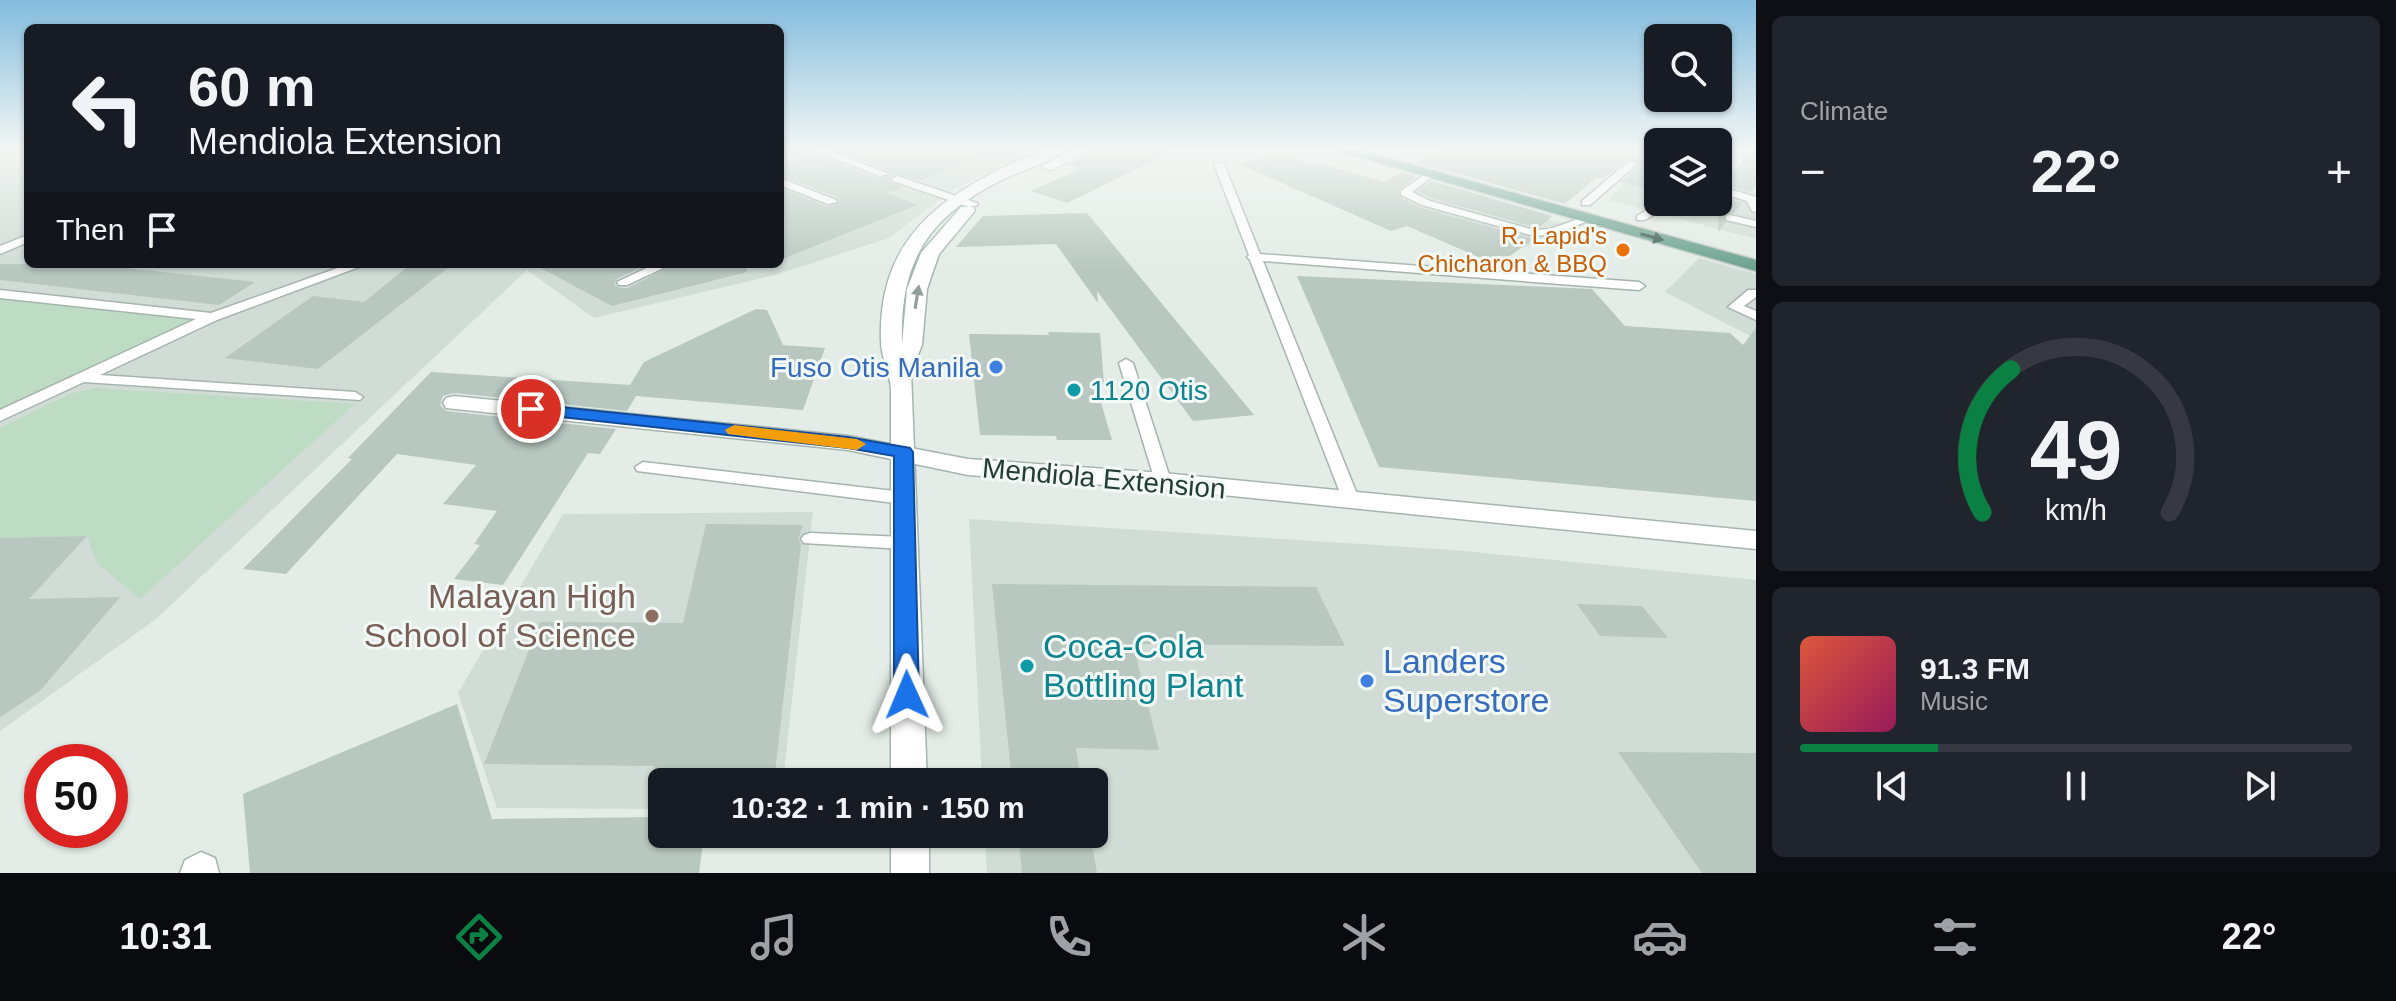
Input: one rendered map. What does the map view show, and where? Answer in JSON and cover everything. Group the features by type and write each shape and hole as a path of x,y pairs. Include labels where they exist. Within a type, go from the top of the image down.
{"main road":[{"path":"909,768 900,372 912,345 917,289 930,253 964,202 982,189"},
{"path":"964,202 994,189"},
{"path":"1500,189 1756,249"},
{"path":"1625,219 1756,266"},
{"name":"Mendiola Extension","path":"454,403 848,443 968,467 1163,481 1756,540"},
{"path":"910,848 910,873"}],"lane":[{"path":"799,189 832,202"},
{"path":"925,189 964,202"},
{"path":"1228,189 1350,499"},
{"path":"1408,189 1405,193 1426,203 1534,233 1551,232 1586,211 1608,189"},
{"path":"1732,193 1752,199 1756,209"},
{"path":"1625,219 1644,211"},
{"path":"1730,218 1756,224"},
{"path":"0,250 24,240"},
{"path":"1253,257 1639,286"},
{"path":"0,416 212,317 350,268"},
{"path":"623,282 656,268"},
{"path":"1755,292 1735,307 1756,316"},
{"path":"0,294 212,317"},
{"path":"1126,363 1163,481"},
{"path":"83,378 355,397"},
{"path":"643,467 903,498"},
{"path":"810,539 903,543"}],"shaded area":[{"path":"0,189 24,189 24,268 784,268 784,189 955,189 889,238 775,275 594,318 527,270 155,620 0,731"},
{"path":"1397,189 1440,189 1587,230 1519,249 1388,195"},
{"path":"1619,189 1644,189 1644,209 1609,200"},
{"path":"1732,189 1749,189 1756,193 1756,239 1669,216 1732,216"},
{"path":"1699,258 1756,274 1756,339 1665,292"},
{"name":"Malayan High School of Science","path":"813,512 785,768 648,768 648,809 497,808 458,693 563,514"},
{"name":"Landers Superstore","path":"969,519 1454,550 1756,580 1756,873 987,873 986,848 1108,848 1108,768 981,768"}],"green space":[{"path":"0,298 195,318 192,323 0,410"},
{"path":"94,388 355,404 140,599 97,563 87,536 0,538 0,428 70,394"}],"building":[{"path":"816,189 901,189 887,193 917,205 784,258 784,190 827,207 840,203 837,197"},
{"path":"1036,189 1096,189 1067,203 1031,191"},
{"path":"1295,189 1399,189 1400,198 1421,208 1534,239 1497,265 1407,226 1391,231"},
{"path":"1459,189 1552,216 1540,227 1534,227 1431,198 1418,191"},
{"path":"1510,189 1583,189 1565,204"},
{"path":"1732,200 1742,203 1732,213"},
{"path":"1087,213 1254,415 1193,421 1097,291 1098,303 1056,244 956,247 983,216"},
{"path":"1718,216 1724,216 1725,223 1718,232"},
{"path":"0,264 24,264 24,268 125,268 255,282 219,305 0,280"},
{"path":"406,268 448,268 318,369 225,358 313,296 364,302"},
{"path":"541,268 639,268 616,279 614,284 619,288 628,288 667,268 746,268 747,272 612,306"},
{"path":"1297,276 1592,289 1625,326 1730,333 1743,345 1756,328 1756,501 1379,467"},
{"path":"756,309 767,310 783,345 825,348 803,410 636,396 627,411 454,393 443,396 440,405 446,411 616,429 600,454 588,453 503,585 454,579 480,545 474,544 497,511 443,504 476,465 397,454 286,574 243,569 352,459 348,458 431,372 630,385 644,362"},
{"path":"1048,332 1100,333 1104,384 1099,396 1112,440 980,435 969,334 1049,335"},
{"path":"706,524 803,525 798,539 801,544 776,768 484,764 540,622 683,623"},
{"path":"87,536 29,599 120,597 40,691 0,717 0,538"},
{"name":"Coca-Cola Bottling Plant","path":"992,584 1316,587 1345,646 1133,644 1159,750 1076,748 1079,768 1011,768"},
{"path":"1577,604 1642,606 1668,638 1600,636"},
{"path":"457,704 492,819 648,817 648,848 702,848 699,873 250,873 243,794"},
{"path":"1618,752 1756,753 1756,873 1702,873"},
{"path":"1019,848 1093,848 1097,873 1022,873"}],"slow traffic":[{"path":"734,430 857,444"}],"place":[{"name":"R. Lapid's Chicharon & BBQ","path":"1623,250"},
{"name":"Fuso Otis Manila","path":"996,367"},
{"name":"1120 Otis","path":"1074,390"},
{"name":"Malayan High School of Science","path":"652,616"},
{"name":"Coca-Cola Bottling Plant","path":"1027,666"},
{"name":"Landers Superstore","path":"1367,681"}],"route":[{"path":"531,409 848,443 903,452 907,695"}]}
